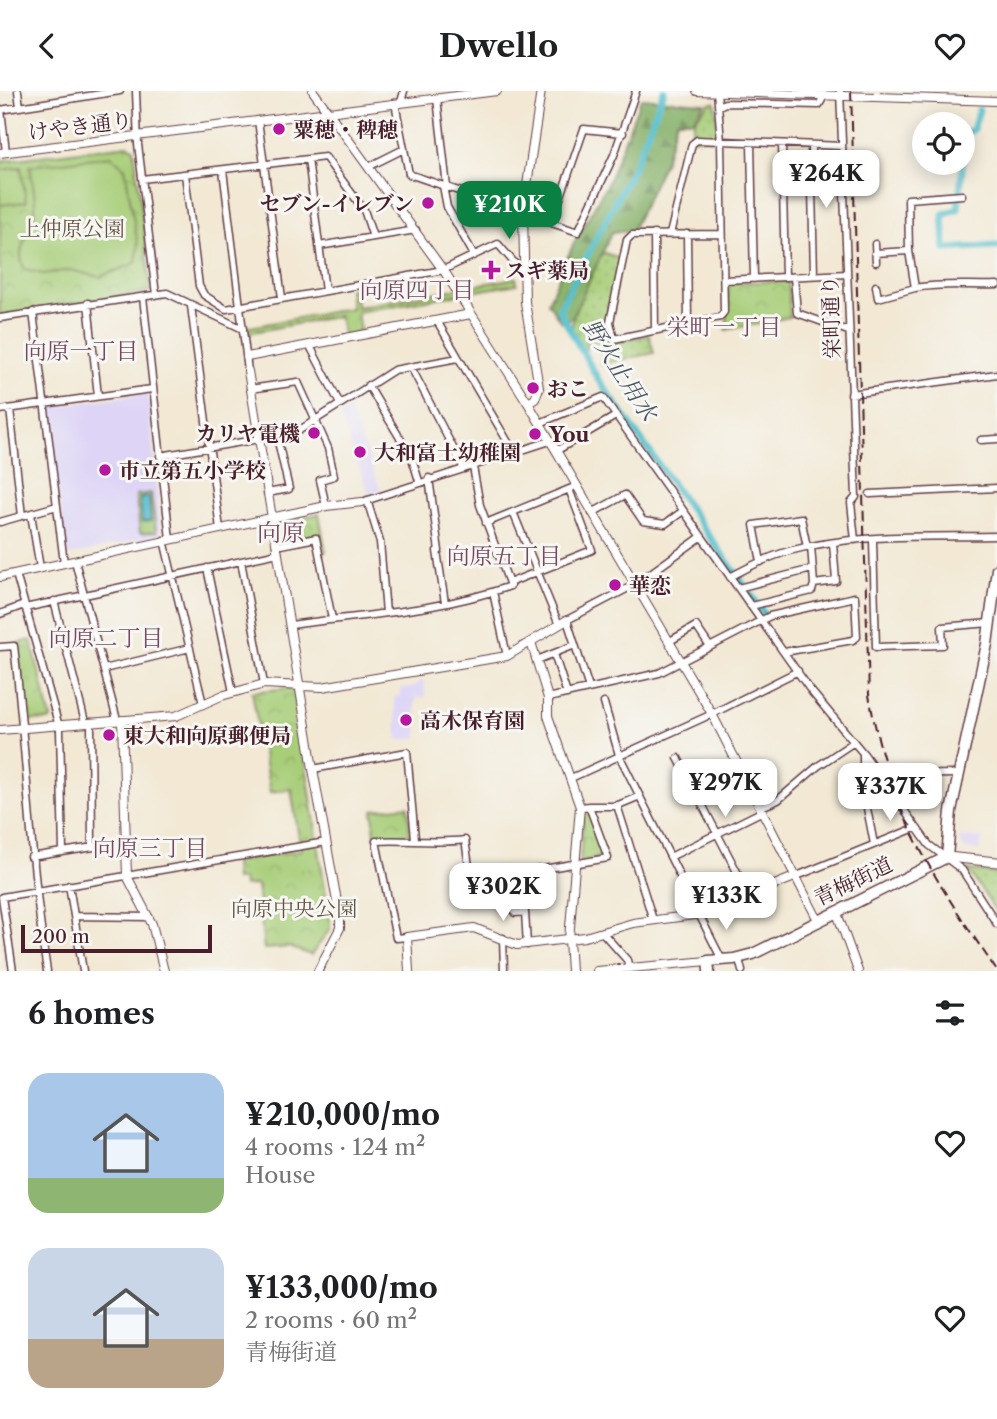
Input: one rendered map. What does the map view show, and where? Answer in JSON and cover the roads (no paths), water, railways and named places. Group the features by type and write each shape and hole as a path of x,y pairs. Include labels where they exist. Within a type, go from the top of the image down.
{"main road":[{"path":"997,569 995,607 990,622 992,647 958,774 947,857 997,862"},
{"name":"青梅街道","path":"709,966 722,960 739,958 837,913 947,857"}],"street":[{"path":"19,91 20,107"},
{"path":"57,91 58,101"},
{"path":"3,153 0,110 120,91"},
{"path":"136,91 137,137 156,295"},
{"path":"313,91 445,272 540,423 573,488 592,550 509,583"},
{"path":"404,91 398,103 409,174 578,232 623,133 636,91"},
{"name":"けやき通り","path":"3,153 497,91"},
{"path":"528,404 535,399 539,388 530,338 524,274 523,212 541,91"},
{"path":"697,91 808,93 824,96 840,93 997,101"},
{"path":"717,92 721,142 724,312 720,317 614,338 610,322 627,240 632,236 722,234"},
{"path":"750,93 762,104"},
{"name":"栄町通り","path":"840,93 856,497 851,503 855,540"},
{"path":"719,106 725,103 819,105 824,96"},
{"path":"437,98 447,207 474,255"},
{"path":"258,120 282,298"},
{"path":"552,222 583,129 623,133"},
{"path":"670,234 692,144 697,141 842,146"},
{"path":"751,143 754,279"},
{"path":"782,144 785,277"},
{"path":"811,145 814,275"},
{"path":"368,167 404,149"},
{"path":"142,179 325,157 364,210 373,237"},
{"path":"309,159 325,291"},
{"path":"223,170 257,439 341,918 340,928 318,971"},
{"path":"186,174 199,286 204,295 226,309 445,272 498,244 524,274"},
{"path":"915,288 909,251 908,199 959,195"},
{"path":"319,246 416,230"},
{"path":"687,234 688,323"},
{"path":"654,235 656,330"},
{"path":"875,244 876,262"},
{"path":"876,253 909,251"},
{"path":"724,280 847,274"},
{"path":"794,277 797,313 848,331"},
{"path":"876,286 878,297 937,284 947,287 997,285"},
{"path":"0,318 167,293 243,329"},
{"path":"143,297 172,576 203,704"},
{"path":"88,303 98,396"},
{"path":"191,306 220,529"},
{"path":"33,312 64,563"},
{"path":"247,357 471,314"},
{"path":"437,321 515,454"},
{"path":"310,346 340,404"},
{"path":"160,456 301,431 394,370 458,358"},
{"path":"411,367 464,469"},
{"path":"851,394 997,373"},
{"path":"250,389 298,382 328,448 334,476 320,480 326,506"},
{"path":"368,385 412,459 419,481"},
{"path":"0,410 152,389"},
{"path":"540,423 603,397 614,417 701,537 743,587 762,621 824,708 880,775 929,845 962,870 997,924"},
{"path":"10,409 22,516"},
{"path":"556,451 614,417"},
{"path":"267,493 289,489 277,437"},
{"path":"981,440 997,439"},
{"path":"0,577 326,506 364,501 419,481 473,467 550,441"},
{"path":"290,625 445,603 510,586 486,523 473,467"},
{"path":"429,478 445,603"},
{"path":"486,523 573,488"},
{"path":"573,488 592,513 682,662 762,809 818,920"},
{"path":"870,494 997,488"},
{"path":"592,513 625,495 643,521 665,524 683,511"},
{"path":"364,501 380,542 386,613"},
{"path":"0,522 57,506"},
{"path":"513,512 538,572 575,645 589,688"},
{"path":"31,514 40,568"},
{"path":"755,605 812,591 813,569 801,518 754,525 761,562"},
{"path":"734,575 761,562 809,546 855,540 997,536"},
{"path":"0,730 176,716 233,692 264,684 343,684 507,656 634,585 701,537"},
{"path":"0,614 24,606 241,561 316,538 332,619"},
{"path":"873,540 876,647 943,645 942,627 990,622"},
{"path":"814,584 836,581 833,543"},
{"path":"75,561 119,720 127,876 149,917 164,971"},
{"path":"241,561 264,684"},
{"path":"206,568 233,692"},
{"path":"743,587 813,569"},
{"path":"16,573 56,724 60,730 63,851"},
{"path":"493,592 507,656"},
{"path":"548,698 659,673 762,621 816,603 855,597 857,637 853,640 784,652"},
{"path":"54,601 88,722 92,846"},
{"path":"670,641 696,626 710,647"},
{"path":"531,642 548,698 548,716 571,778 608,858 575,866 511,874 477,884 471,879 465,840 436,843 415,839 376,841 396,938 474,928 517,945 527,945 569,939 653,920 702,914 748,893 915,828"},
{"path":"537,660 575,645"},
{"path":"0,647 14,646 24,727 34,891 47,971"},
{"path":"104,669 190,648"},
{"path":"554,654 567,694"},
{"path":"571,778 712,715 798,671"},
{"path":"604,702 619,755 702,914 722,960"},
{"path":"672,856 778,800 818,766 854,742"},
{"path":"313,769 407,752 415,839"},
{"path":"863,753 863,788 874,844"},
{"path":"678,758 748,893"},
{"path":"880,775 958,774"},
{"path":"584,806 617,805 640,796"},
{"path":"617,805 653,920"},
{"path":"571,971 569,939 575,866 584,806"},
{"path":"31,856 125,842"},
{"path":"13,971 2,897 326,842"},
{"path":"511,874 514,913 525,912 527,945"},
{"path":"69,885 83,971"},
{"path":"837,913 858,971"},
{"path":"74,916 149,917"},
{"path":"602,932 627,960 629,968"},
{"path":"408,937 408,971"},
{"path":"503,938 504,971"},
{"path":"739,958 742,971"},
{"path":"597,971 709,966"}],"water":[{"path":"149,497 151,521 142,522 140,498"}],"waterway":[{"name":"野火止用水","path":"664,91 635,164 559,310 598,379 765,615"},
{"path":"979,110 973,130 966,133 958,209 943,214 945,249 997,246"}],"railway":[{"path":"851,91 869,695 878,737 901,809 933,872 997,971"}],"place":[{"name":"粟穂・稗穂","path":"279,129"},
{"name":"セブン-イレブン","path":"428,203"},
{"name":"スギ薬局","path":"491,270"},
{"name":"おこ","path":"533,388"},
{"name":"カリヤ電機","path":"314,433"},
{"name":"You","path":"535,434"},
{"name":"大和富士幼稚園","path":"360,452"},
{"name":"市立第五小学校","path":"105,470"},
{"name":"華恋","path":"615,585"},
{"name":"高木保育園","path":"406,720"},
{"name":"東大和向原郵便局","path":"109,735"}],"district":[{"name":"向原四丁目","path":"417,290"},
{"name":"栄町一丁目","path":"724,327"},
{"name":"向原一丁目","path":"81,351"},
{"name":"向原","path":"281,532"},
{"name":"向原五丁目","path":"504,556"},
{"name":"向原二丁目","path":"106,638"},
{"name":"向原三丁目","path":"150,848"}],"park label":[{"name":"上仲原公園","path":"72,228"},
{"name":"向原中央公園","path":"294,908"}]}
